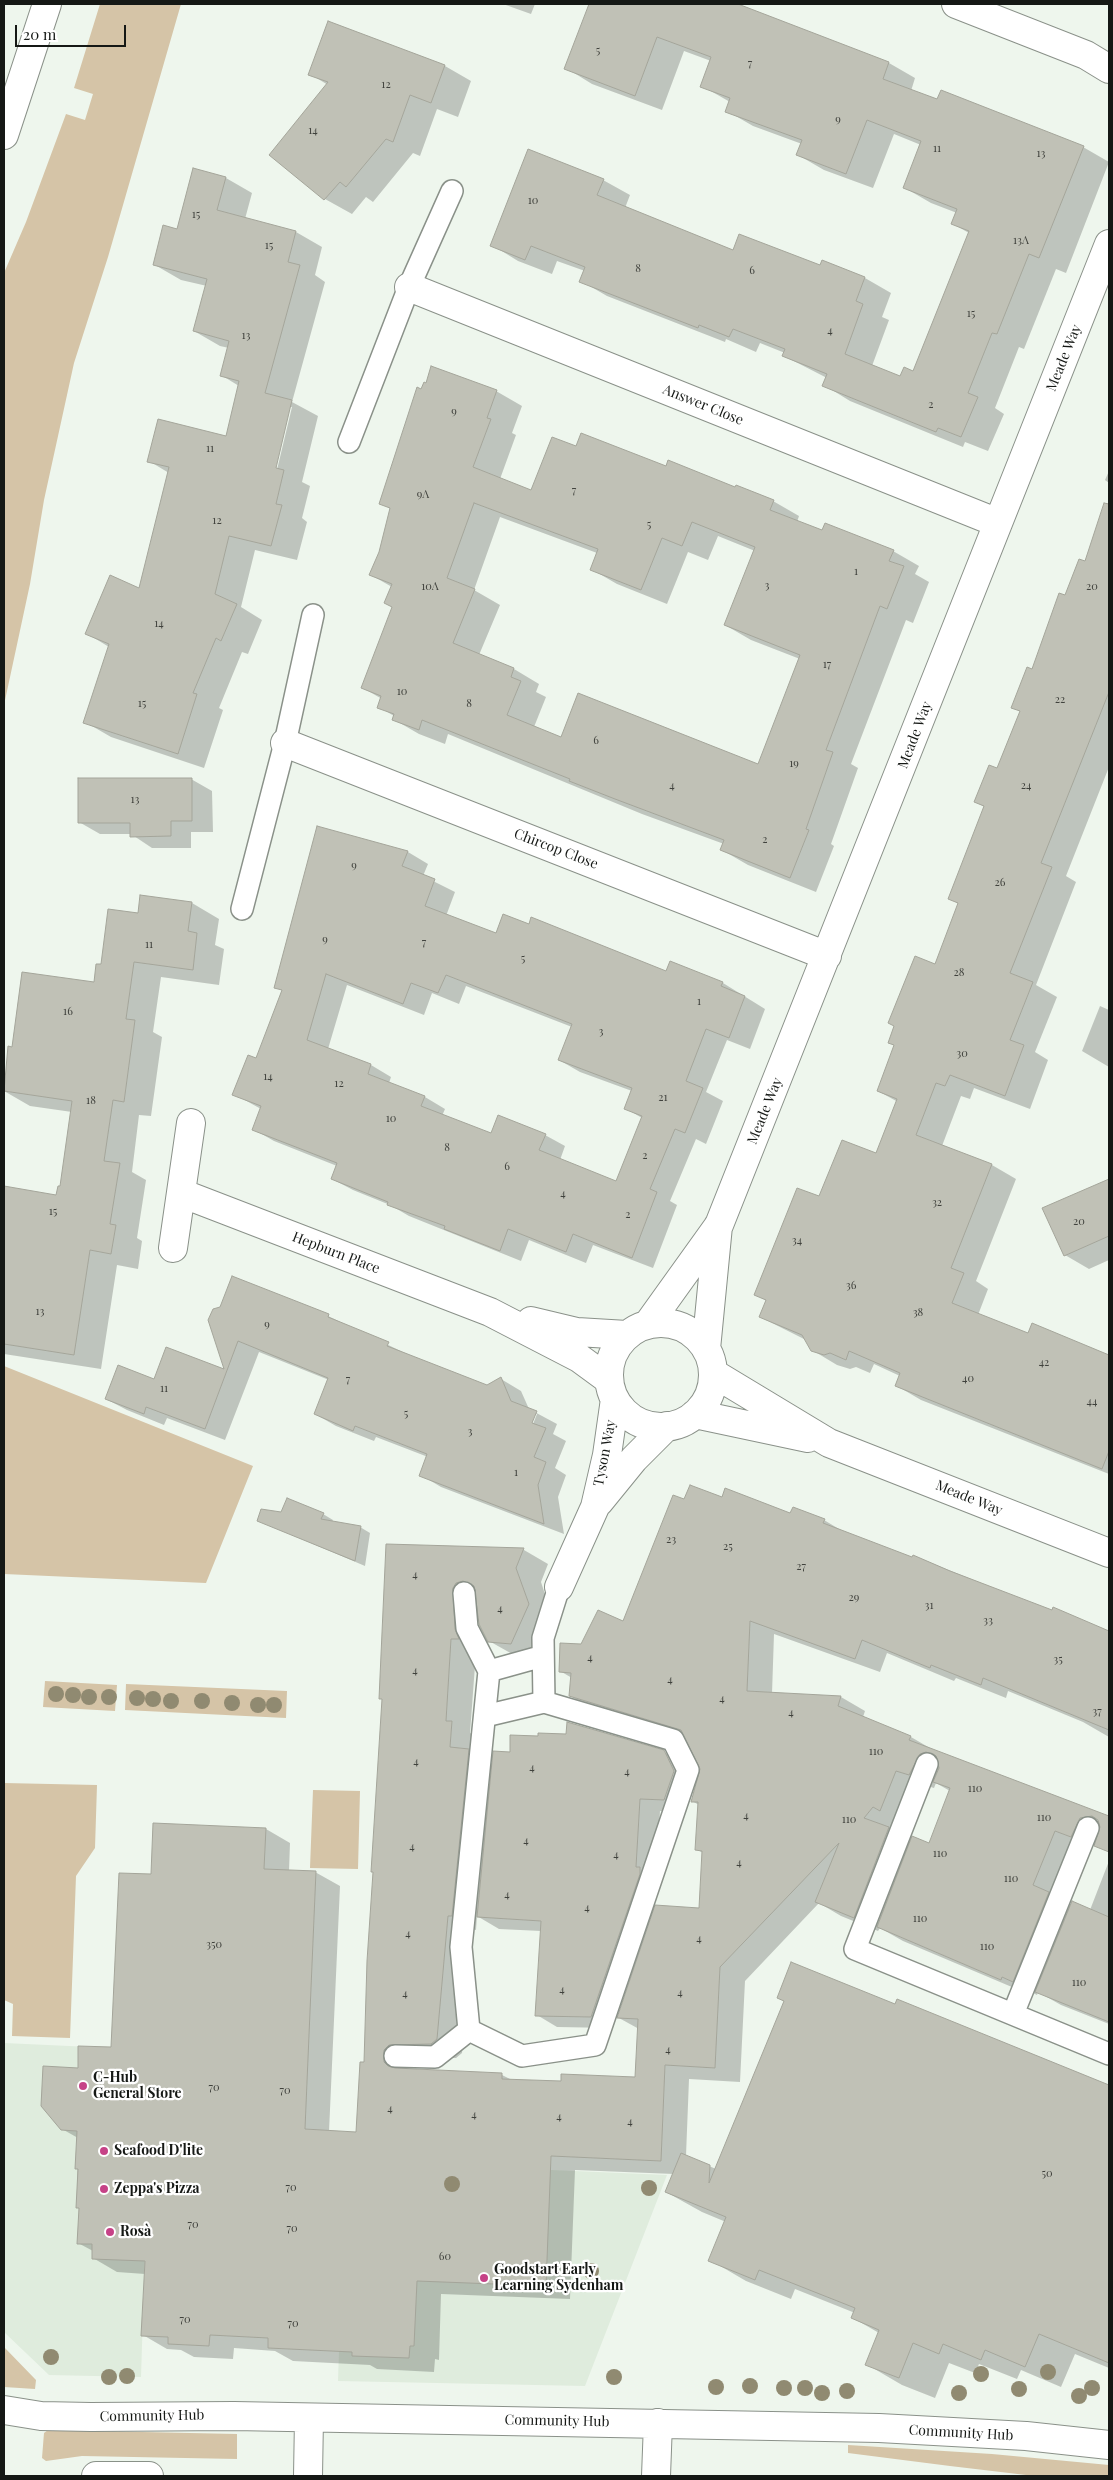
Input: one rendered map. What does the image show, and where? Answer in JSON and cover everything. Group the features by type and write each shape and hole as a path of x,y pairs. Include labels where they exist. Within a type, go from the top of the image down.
{"street":[{"path":"4,136 20,81 47,4"},
{"path":"956,4 1086,55 1109,69"},
{"name":"Meade Way","path":"638,1330 718,1225 827,956 1109,244"},
{"name":"Answer Close","path":"409,287 998,523"},
{"name":"Chircop Close","path":"285,743 827,956"},
{"path":"173,1248 191,1123"},
{"name":"Hepburn Place","path":"181,1193 490,1312 578,1358 612,1390"},
{"name":"Meade Way","path":"718,1225 709,1361 829,1442"},
{"name":"Hepburn Place","path":"490,1312 577,1332 638,1330"},
{"path":"665,1323 681,1327 696,1336 709,1361 711,1389 705,1402 695,1414 682,1422 668,1426 652,1426 637,1421 624,1412 612,1390 610,1364 616,1348 638,1330 665,1323"},
{"name":"Tyson Way","path":"559,1587 594,1506 607,1456 612,1390"},
{"name":"Meade Way","path":"695,1414 829,1442 1109,1553"},
{"name":"Tyson Way","path":"594,1506 634,1458 668,1426"},
{"name":"Community Hub","path":"4,2410 41,2416 234,2416 889,2429 1018,2436 1109,2445"},
{"path":"308,2476 309,2418"},
{"path":"656,2476 658,2423"},
{"path":"96,2476 149,2476"}],"lane":[{"path":"349,442 409,287 452,191"},
{"path":"242,909 285,743 313,615"},
{"path":"544,1702 543,1638 559,1587"},
{"path":"464,1593 467,1628 489,1671 461,1947 469,2030"},
{"path":"489,1671 543,1656"},
{"path":"469,2030 522,2056 595,2045 688,1770 673,1740 544,1702 485,1716"},
{"path":"927,1764 855,1949 1109,2054"},
{"path":"1013,2014 1088,1828"},
{"path":"395,2056 435,2057 469,2030"}],"shaded area":[{"path":"100,4 181,4 108,257 74,363 44,500 30,584 4,705 4,273 26,222 66,114 85,120 93,94 74,88"},
{"path":"4,1366 253,1466 206,1583 4,1574"},
{"path":"45,1681 117,1685 115,1711 43,1707"},
{"path":"126,1684 287,1691 286,1718 125,1710"},
{"path":"4,1783 97,1785 95,1848 76,1876 70,2038 12,2036 13,2004 4,2000"},
{"path":"313,1790 360,1791 358,1869 310,1868"},
{"path":"4,2043 113,2048 145,2250 141,2377 49,2375 4,2332"},
{"name":"Goodstart Early Learning Sydenham","path":"345,2161 667,2175 585,2386 338,2381"},
{"path":"4,2347 36,2380 35,2389 4,2387"},
{"path":"48,2430 237,2434 237,2459 82,2456 46,2461 42,2458 44,2433"},
{"path":"848,2445 992,2454 1109,2465 1109,2476 1026,2475 950,2466 848,2453"}],"building":[{"path":"589,4 738,4 889,62 883,79 937,99 941,90 1084,146 1039,258 1029,254 997,334 992,333 968,393 978,397 961,437 938,428 936,432 822,386 827,374 782,356 785,349 733,329 729,337 699,325 698,328 579,282 585,267 531,246 525,260 490,246 528,149 604,179 597,195 733,250 739,234 820,265 822,260 865,277 856,301 863,304 845,354 900,376 904,367 913,371 969,231 951,224 957,209 903,188 921,141 867,120 846,174 796,155 802,140 725,112 730,98 700,87 711,57 657,37 635,96 564,69"},
{"path":"328,21 445,65 431,103 410,95 393,142 386,139 346,187 340,182 324,200 269,155 328,82 308,75"},
{"path":"193,168 226,177 217,210 296,231 288,262 300,265 265,393 292,400 276,468 284,470 276,504 282,505 271,546 229,536 215,594 237,604 221,641 216,638 193,693 197,694 178,754 83,723 109,644 85,634 110,575 139,588 169,467 147,462 158,419 226,436 239,381 220,376 229,341 193,331 207,279 153,265 163,225 177,229"},
{"path":"431,366 497,390 487,418 491,419 473,467 531,490 552,437 576,446 581,433 666,466 668,460 735,487 736,485 774,500 770,510 822,530 825,523 894,550 889,561 904,566 887,609 880,606 826,750 833,752 806,829 809,830 790,878 720,850 724,840 569,781 570,779 422,720 419,730 392,720 394,714 377,708 381,696 361,688 392,607 384,603 392,584 369,575 379,552 390,508 379,504 417,387 421,389 424,382 426,383","holes":["474,503 598,549 590,570 641,590 662,538 682,546 692,522 755,547 724,625 800,655 758,764 578,693 561,737 507,715 521,681 511,677 514,668 453,643 475,589 447,578"]},
{"path":"1104,503 1109,504 1109,692 1041,863 1052,867 1010,973 1033,982 1010,1040 1024,1045 1005,1096 950,1075 945,1086 936,1083 916,1135 992,1164 951,1268 964,1273 952,1303 1028,1333 1032,1323 1109,1355 1109,1451 1102,1469 895,1386 900,1373 849,1351 846,1360 830,1353 824,1355 811,1351 802,1335 759,1317 766,1300 754,1295 797,1188 819,1196 842,1140 876,1153 897,1099 877,1091 894,1045 888,1043 894,1026 888,1023 915,956 935,964 958,903 948,899 984,806 974,802 989,765 997,768 1020,711 1011,708 1027,667 1032,669 1059,593 1065,595 1079,559 1085,561"},
{"path":"78,778 192,778 192,821 171,821 171,836 130,837 130,823 78,823"},
{"path":"317,826 408,851 402,866 435,879 425,906 496,933 503,914 529,924 531,917 666,971 670,961 723,982 721,986 745,996 729,1038 706,1029 686,1081 703,1088 685,1133 675,1129 650,1189 657,1192 632,1258 573,1234 566,1252 508,1229 500,1251 444,1229 445,1226 387,1205 388,1202 331,1179 337,1163 252,1130 261,1106 232,1095 248,1055 256,1058 282,990 274,988","holes":["326,974 403,1004 411,983 438,993 446,975 572,1024 558,1060 632,1088 624,1109 642,1116 616,1181 539,1150 546,1134 498,1115 491,1133 421,1106 425,1096 368,1074 371,1064 307,1040"]},
{"path":"140,895 192,902 188,931 197,933 193,970 134,962 126,1019 135,1020 124,1102 113,1100 104,1161 120,1163 110,1224 116,1225 111,1254 90,1250 74,1355 4,1344 4,1186 56,1195 58,1186 60,1186 72,1101 4,1091 8,1046 12,1047 22,972 94,982 96,964 101,964 108,909 138,913"},
{"path":"1109,1179 1109,1236 1064,1256 1042,1208"},
{"path":"232,1276 329,1314 328,1317 389,1342 387,1346 487,1385 501,1377 511,1401 537,1411 532,1423 546,1428 534,1457 546,1462 538,1485 544,1524 419,1476 427,1454 355,1426 353,1431 314,1414 328,1378 238,1341 205,1429 146,1407 144,1414 105,1399 118,1365 154,1379 166,1347 224,1369 208,1320 213,1309 220,1307"},
{"path":"690,1485 722,1497 725,1488 790,1513 793,1507 825,1519 823,1523 912,1557 913,1555 1052,1610 1053,1607 1109,1631 1109,1730 983,1678 981,1685 931,1665 930,1668 862,1640 855,1659 750,1621 747,1691 841,1696 838,1706 911,1736 909,1740 1109,1816 1109,1852 1094,1846 1100,1827 1098,1820 1092,1816 1080,1818 1071,1837 1055,1831 1033,1885 1049,1892 1013,1982 1002,1977 1001,1980 877,1927 912,1836 929,1843 950,1788 933,1782 939,1768 936,1756 926,1752 920,1754 909,1775 896,1771 880,1811 873,1807 864,1818 889,1827 854,1918 815,1902 839,1843 720,1967 715,2068 665,2065 661,2161 551,2156 546,2286 417,2281 414,2346 410,2346 409,2358 352,2356 352,2352 268,2348 268,2338 210,2335 209,2346 168,2344 168,2337 141,2336 145,2261 92,2259 92,2244 77,2244 79,2208 76,2208 78,2169 75,2169 77,2131 61,2130 41,2106 43,2066 78,2068 78,2046 111,2047 119,1873 151,1874 153,1823 266,1828 264,1869 316,1871 305,2129 356,2132 360,2062 364,2062 367,1961 373,1872 371,1872 382,1699 379,1699 386,1544 524,1548 516,1568 529,1604 511,1644 488,1642 479,1624 474,1586 463,1581 456,1583 453,1588 455,1629 459,1639 451,1639 446,1721 452,1721 450,1747 469,1749 452,1916 448,1916 437,2039 431,2044 389,2045 384,2050 384,2062 388,2066 395,2068 502,2073 502,2079 561,2081 561,2074 635,2077 638,2019 617,2018 655,1905 699,1908 702,1851 695,1850 698,1802 691,1802 700,1769 681,1730 569,1696 571,1673 559,1672 560,1643 581,1644 598,1610 623,1621 673,1495 684,1499"},
{"path":"287,1498 324,1513 321,1519 361,1526 355,1561 257,1521 261,1509 281,1512"},
{"path":"567,1722 664,1750 674,1771 664,1800 640,1799 636,1867 640,1867 640,1874 591,2017 535,2016 541,1921 477,1917 493,1751 510,1752 510,1735 566,1734"},
{"path":"1072,1901 1109,1917 1109,2022 1035,1992"},
{"path":"791,1962 895,2004 897,1999 1109,2085 1109,2363 1039,2334 1025,2367 985,2350 981,2360 943,2344 939,2354 913,2343 899,2378 865,2365 879,2330 851,2318 855,2308 759,2270 755,2280 708,2261 726,2217 665,2192 681,2153 710,2165 709,2183 784,2001 777,1998"}],"place":[{"name":"C-Hub General Store","path":"83,2086"},
{"name":"Seafood D'lite","path":"104,2151"},
{"name":"Zeppa's Pizza","path":"104,2189"},
{"name":"Rosà","path":"110,2232"},
{"name":"Goodstart Early Learning Sydenham","path":"484,2278"}]}
